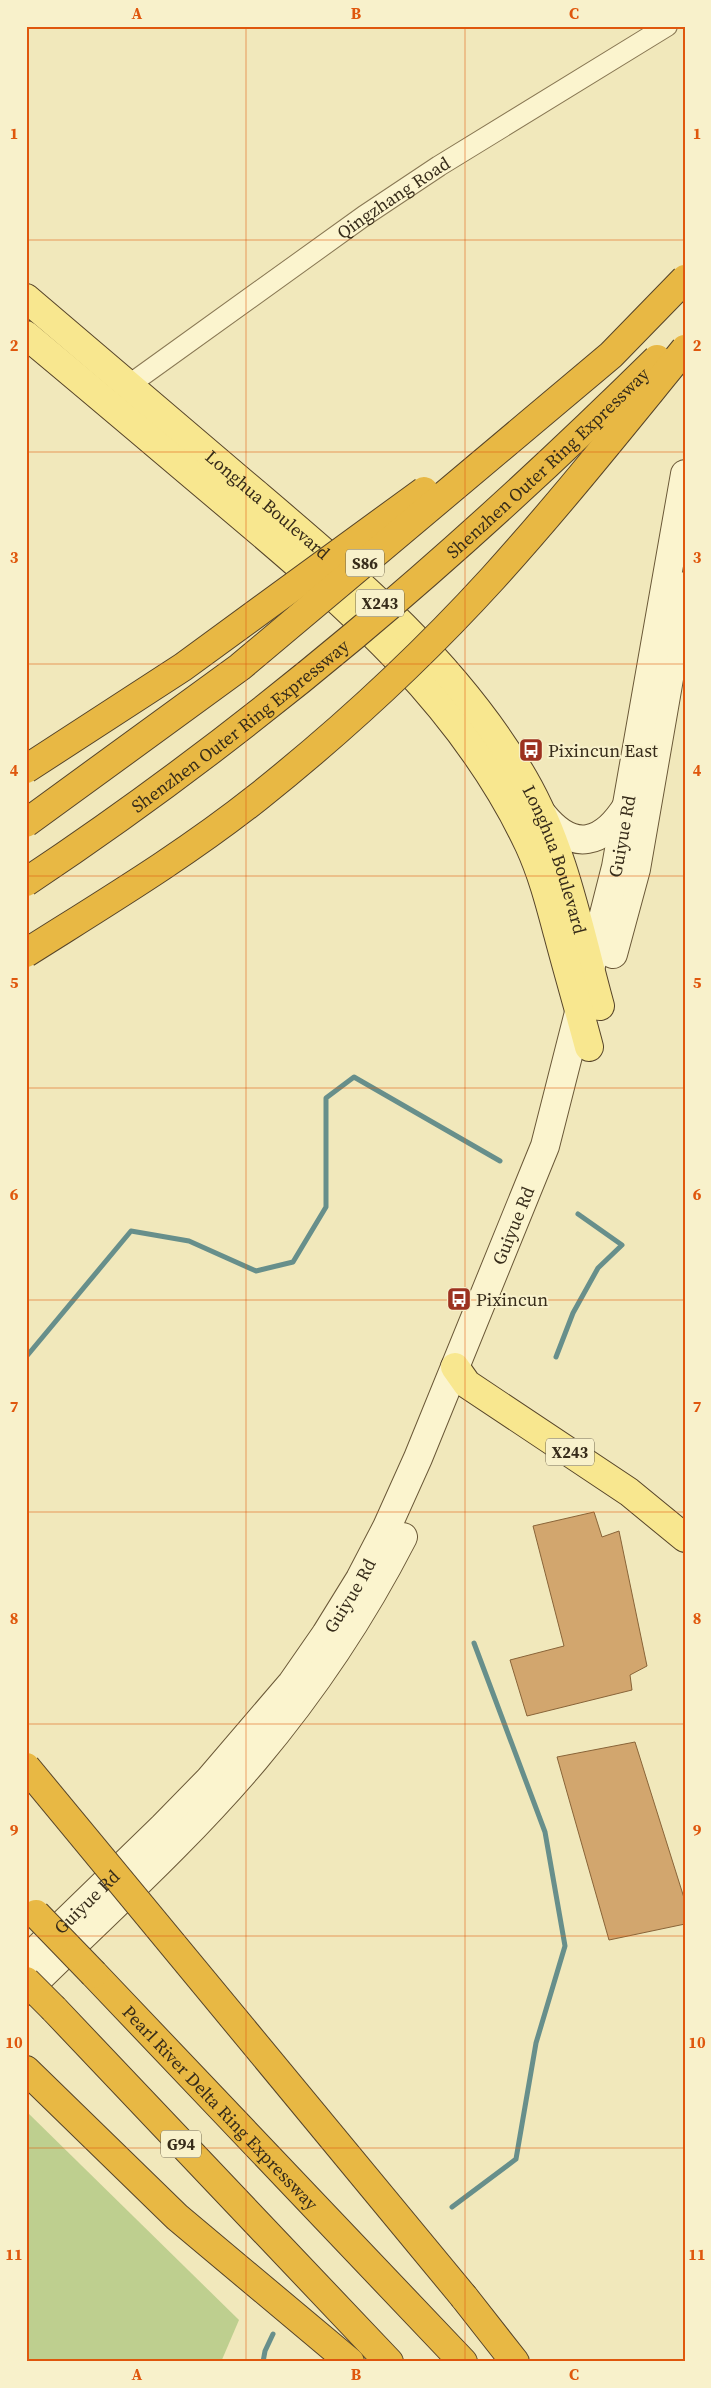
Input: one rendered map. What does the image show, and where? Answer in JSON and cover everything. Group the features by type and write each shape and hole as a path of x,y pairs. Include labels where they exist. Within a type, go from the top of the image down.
{"highway":[{"name":"Shenzhen Outer Ring Expressway","path":"26,824 240,667 611,354 685,278"},
{"name":"Shenzhen Outer Ring Expressway","path":"26,882 116,822 274,702 426,576 584,431 685,330"},
{"path":"26,953 194,846 296,765 379,693 437,637 504,566 685,349"},
{"path":"26,769 182,667 611,354"},
{"path":"26,888 116,822"},
{"path":"26,1767 464,2297 515,2362"},
{"name":"Pearl River Delta Ring Expressway","path":"31,1909 462,2362"},
{"name":"G94","path":"26,1981 389,2362"},
{"path":"26,2070 177,2216 350,2362"}],"main road":[{"name":"Longhua Boulevard","path":"26,298 328,555 435,658 496,733 525,780 543,816 558,854 590,970"},
{"name":"Longhua Boulevard","path":"26,335 302,568 394,654 436,700 464,735 493,778 530,847 590,1009 589,1047"},
{"name":"Guiyue Rd","path":"590,1009 590,970 616,867 685,474"},
{"name":"Guiyue Rd","path":"26,1990 202,1817 254,1761 325,1670 357,1621 407,1528 466,1373 545,1146 636,869 685,586"},
{"path":"543,816 562,834 574,840 590,839 605,831 618,819 627,806"},
{"name":"Guiyue Rd","path":"26,1960 202,1787 292,1683 326,1634 360,1579 466,1373 561,1154 589,1047"},
{"name":"X243","path":"466,1373 637,1475 685,1512"},
{"name":"X243","path":"466,1373 629,1492 685,1538"}],"street":[{"name":"Qingzhang Road","path":"129,385 364,216 439,166 667,26"}],"green space":[{"path":"26,2111 239,2320 221,2362 26,2362"}],"building":[{"path":"594,1512 602,1537 619,1531 647,1666 630,1675 632,1690 527,1716 510,1660 564,1646 533,1526"},
{"path":"635,1742 685,1901 685,1924 609,1940 557,1757"}],"waterway":[{"path":"26,1357 131,1231 189,1241 256,1271 293,1262 326,1207 326,1098 354,1077 500,1161"},
{"path":"556,1357 573,1313 598,1268 622,1245 578,1214"},
{"path":"452,2207 516,2159 536,2043 565,1946 545,1832 474,1643"},
{"path":"263,2362 265,2351 273,2334"}],"place":[{"name":"Pixincun East","path":"531,750"},
{"name":"Pixincun","path":"459,1299"}]}
